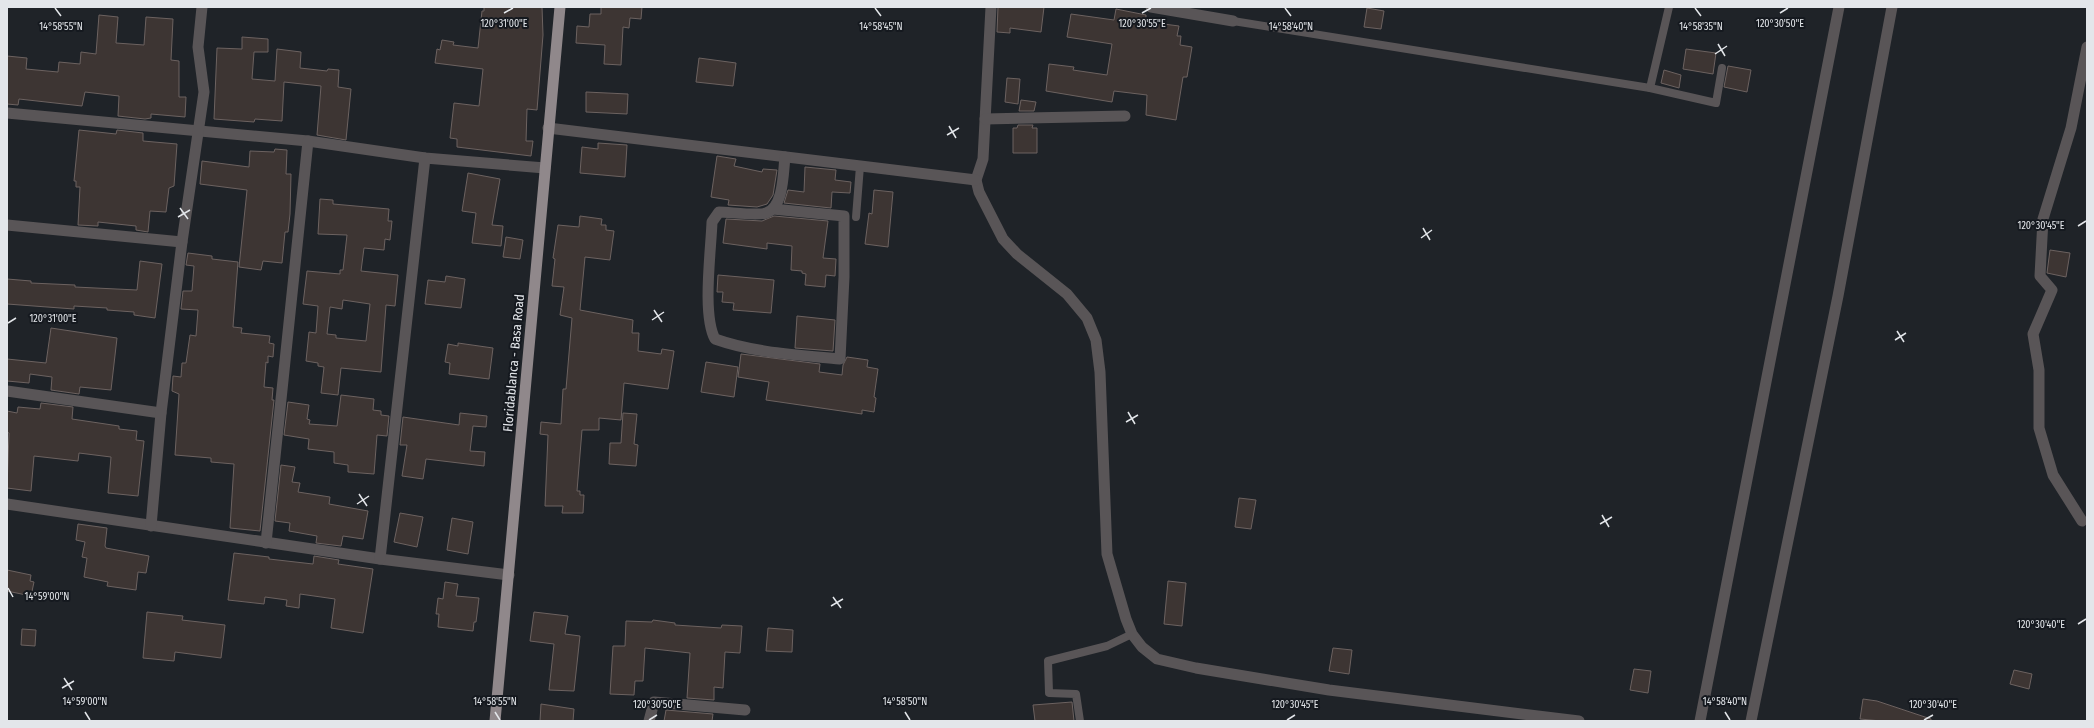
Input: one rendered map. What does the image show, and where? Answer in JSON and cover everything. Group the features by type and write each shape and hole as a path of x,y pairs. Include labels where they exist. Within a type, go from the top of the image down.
{"main road":[{"name":"Floridablanca - Basa Road","path":"495,721 560,7"}],"street":[{"path":"151,526 162,413 182,242 197,131 204,92 198,47 202,7"},
{"path":"991,7 983,159 976,180 979,192 1003,239 1017,254 1067,294 1087,318 1096,340 1100,372 1108,554 1117,594 1132,634 1142,647 1157,659 1196,668 1329,690 1579,721"},
{"path":"1151,7 1233,21"},
{"path":"1700,721 1839,7"},
{"path":"1751,721 1838,296 1892,7"},
{"path":"2082,521 2053,475 2039,428 2039,370 2033,334 2052,290 2040,276 2043,219 2071,128 2087,47"},
{"path":"7,113 308,141 425,158 545,168"},
{"path":"985,119 1125,116"},
{"path":"548,128 976,180"},
{"path":"266,543 308,141"},
{"path":"380,559 425,158"},
{"path":"773,209 844,216 844,277 840,359 784,354 729,344 715,339 710,330 708,309 712,222 720,212 765,213 773,209 782,193 785,158"},
{"path":"7,225 182,242"},
{"path":"7,391 162,413"},
{"path":"7,504 266,543 509,575"},
{"path":"649,721 654,702 745,710"}],"lane":[{"path":"1650,88 1669,7"},
{"path":"1233,21 1650,88 1716,103 1722,68"},
{"path":"856,217 860,166"},
{"path":"1080,721 1076,694 1049,693 1048,661 1107,646 1132,634"}],"building":[{"path":"484,7 542,7 543,35 537,110 527,109 526,141 533,141 531,156 457,147 457,139 450,138 454,103 479,106 483,69 435,63 437,49 440,50 442,40 454,42 453,45 478,48 482,11 484,11"},
{"path":"601,7 642,7 641,19 630,18 629,28 623,27 621,65 604,64 605,45 576,43 577,26 589,27 590,14 601,14"},
{"path":"998,7 1044,7 1041,32 1010,28 1010,33 997,32"},
{"path":"1367,8 1384,11 1381,29 1364,27"},
{"path":"1116,9 1146,15 1146,18 1156,20 1156,23 1179,26 1177,36 1181,36 1180,45 1192,47 1187,77 1183,77 1176,120 1146,115 1147,95 1114,91 1112,102 1046,91 1049,64 1074,67 1073,70 1107,75 1112,44 1067,37 1071,14 1114,20"},
{"path":"99,15 118,17 116,43 144,45 146,17 173,19 171,60 179,61 179,97 186,97 185,117 151,114 151,118 145,119 118,116 119,96 85,92 82,106 19,99 18,105 7,104 7,56 27,58 26,69 58,72 59,62 80,64 81,52 96,54"},
{"path":"242,37 268,39 268,52 254,52 252,79 275,81 277,49 301,52 300,68 327,71 328,69 339,70 338,87 351,89 346,140 317,135 321,86 284,82 282,121 255,119 254,122 214,119 217,48 242,49"},
{"path":"1686,49 1716,53 1713,74 1683,69"},
{"path":"699,58 736,63 733,86 696,82"},
{"path":"1728,66 1751,70 1747,92 1724,87"},
{"path":"1664,70 1681,75 1679,88 1661,83"},
{"path":"1007,78 1020,79 1018,104 1005,102"},
{"path":"586,92 628,94 627,114 586,112"},
{"path":"1021,100 1036,102 1034,111 1019,111"},
{"path":"1018,125 1033,125 1032,128 1037,128 1037,153 1013,153 1013,128 1017,128"},
{"path":"79,130 116,134 117,130 143,133 143,141 177,144 174,186 169,188 166,212 150,211 148,232 136,230 136,226 98,222 98,226 78,225 80,187 76,187 76,181 74,181"},
{"path":"598,143 627,145 625,177 580,173 582,147 598,149"},
{"path":"275,149 287,150 286,174 291,174 290,214 288,232 285,232 282,263 263,261 261,270 239,267 247,190 200,184 202,161 249,167 250,151 274,152"},
{"path":"717,156 736,159 734,166 762,172 763,169 777,170 773,195 767,204 757,207 728,205 729,200 711,197"},
{"path":"805,167 836,170 835,180 851,182 850,193 832,192 831,208 784,203 788,190 804,192"},
{"path":"468,173 500,179 492,225 503,226 501,246 472,243 476,213 462,211"},
{"path":"874,190 893,192 888,247 865,244 869,213 872,214"},
{"path":"320,199 333,200 333,204 389,209 388,221 392,221 390,240 385,239 384,250 364,248 361,271 398,275 395,306 386,305 381,372 341,368 338,395 321,393 324,367 318,366 318,363 306,361 309,332 316,333 318,306 303,304 307,271 340,274 340,270 343,270 347,235 318,234","holes":["343,300 370,304 366,341 336,338 336,335 327,334 330,307 342,309"]},
{"path":"580,216 602,219 601,225 606,225 606,230 614,231 610,260 585,257 580,310 633,320 632,333 639,333 638,351 661,354 662,349 674,351 668,389 624,383 621,420 599,418 599,430 582,430 577,491 580,491 580,495 584,495 583,513 562,513 563,506 545,506 548,435 540,434 541,422 561,424 563,389 566,389 572,318 560,315 564,287 552,286 555,259 553,258 558,225 579,227"},
{"path":"774,216 828,221 823,258 836,259 835,276 826,275 825,287 805,285 806,274 802,273 802,271 791,270 792,246 767,243 767,249 723,243 726,219 762,221"},
{"path":"506,237 523,240 520,259 503,257"},
{"path":"2050,250 2070,253 2066,277 2047,273"},
{"path":"188,253 212,256 212,259 238,262 233,327 242,328 241,333 270,336 269,343 274,344 273,357 268,356 268,363 266,362 264,387 273,388 272,400 274,400 260,531 230,528 234,464 211,462 211,458 175,455 179,394 172,391 173,376 181,377 182,363 186,363 190,335 196,336 198,310 181,309 183,291 192,291 194,266 186,265"},
{"path":"140,261 162,264 155,318 134,315 134,312 107,310 107,308 74,306 74,309 7,304 7,279 31,281 31,283 75,285 75,287 137,290"},
{"path":"718,275 774,280 771,313 733,310 734,303 722,302 723,292 717,292"},
{"path":"446,276 465,279 461,308 425,304 428,280 445,282"},
{"path":"797,316 835,320 833,351 795,348"},
{"path":"51,328 117,338 111,390 80,387 79,394 51,390 52,377 30,374 29,383 7,381 7,359 46,363"},
{"path":"458,343 493,348 489,379 449,374 450,363 445,362 448,344 458,346"},
{"path":"741,354 820,364 819,372 842,375 843,365 847,357 868,360 867,367 878,369 874,397 876,398 874,412 862,410 862,414 766,400 769,382 738,377"},
{"path":"706,362 738,367 734,397 701,392"},
{"path":"341,395 374,399 373,410 381,411 381,415 389,416 387,436 377,435 374,474 348,472 348,465 334,463 334,452 308,449 309,439 284,435 288,402 309,405 307,419 310,420 309,424 337,426"},
{"path":"41,403 73,407 72,419 119,426 119,429 137,431 136,440 144,441 138,496 108,493 111,457 79,453 78,461 34,456 31,491 7,488 9,433 7,432 7,411 17,413 18,407 40,409"},
{"path":"460,413 487,416 486,427 473,426 470,451 485,452 484,466 426,459 423,479 402,476 407,445 400,445 403,417 459,425"},
{"path":"623,413 637,414 634,444 638,445 636,466 609,464 610,443 621,443"},
{"path":"281,465 295,467 292,482 300,483 298,492 330,497 329,504 368,511 363,539 343,536 341,546 316,543 317,536 289,531 290,523 275,521"},
{"path":"1239,498 1256,500 1251,529 1235,527"},
{"path":"400,513 423,517 417,547 394,542"},
{"path":"452,518 473,522 468,554 447,550"},
{"path":"78,524 107,528 106,548 149,556 146,573 138,572 136,590 107,586 108,582 84,577 87,558 82,557 85,542 76,540"},
{"path":"234,553 313,564 314,556 339,560 338,564 373,569 363,633 331,628 335,599 300,594 299,608 286,606 287,600 265,597 264,604 228,600"},
{"path":"7,570 31,575 30,581 34,582 31,596 7,591"},
{"path":"1168,581 1186,583 1182,626 1164,624"},
{"path":"445,582 458,584 456,596 479,598 476,622 474,622 473,631 438,627 439,614 436,614 438,598 443,599"},
{"path":"147,612 183,616 182,620 225,625 221,658 175,652 174,661 143,658"},
{"path":"534,612 568,616 565,634 580,636 574,691 549,690 554,644 530,641"},
{"path":"653,620 675,623 675,625 721,628 722,625 742,626 740,653 725,652 723,688 714,687 714,700 687,698 690,653 645,648 643,681 635,681 634,695 610,694 613,646 625,646 626,621 652,622"},
{"path":"768,628 793,630 792,652 766,651"},
{"path":"22,629 36,630 35,646 21,645"},
{"path":"1333,648 1352,650 1349,674 1329,671"},
{"path":"1634,669 1651,671 1648,693 1630,690"},
{"path":"2014,670 2032,674 2029,689 2010,684"},
{"path":"1863,699 1877,701 1931,719 1931,721 1881,721 1860,719"},
{"path":"1072,702 1074,721 1035,721 1033,705"},
{"path":"541,704 574,709 573,721 540,721"},
{"path":"666,710 713,714 712,721 664,721"}]}
